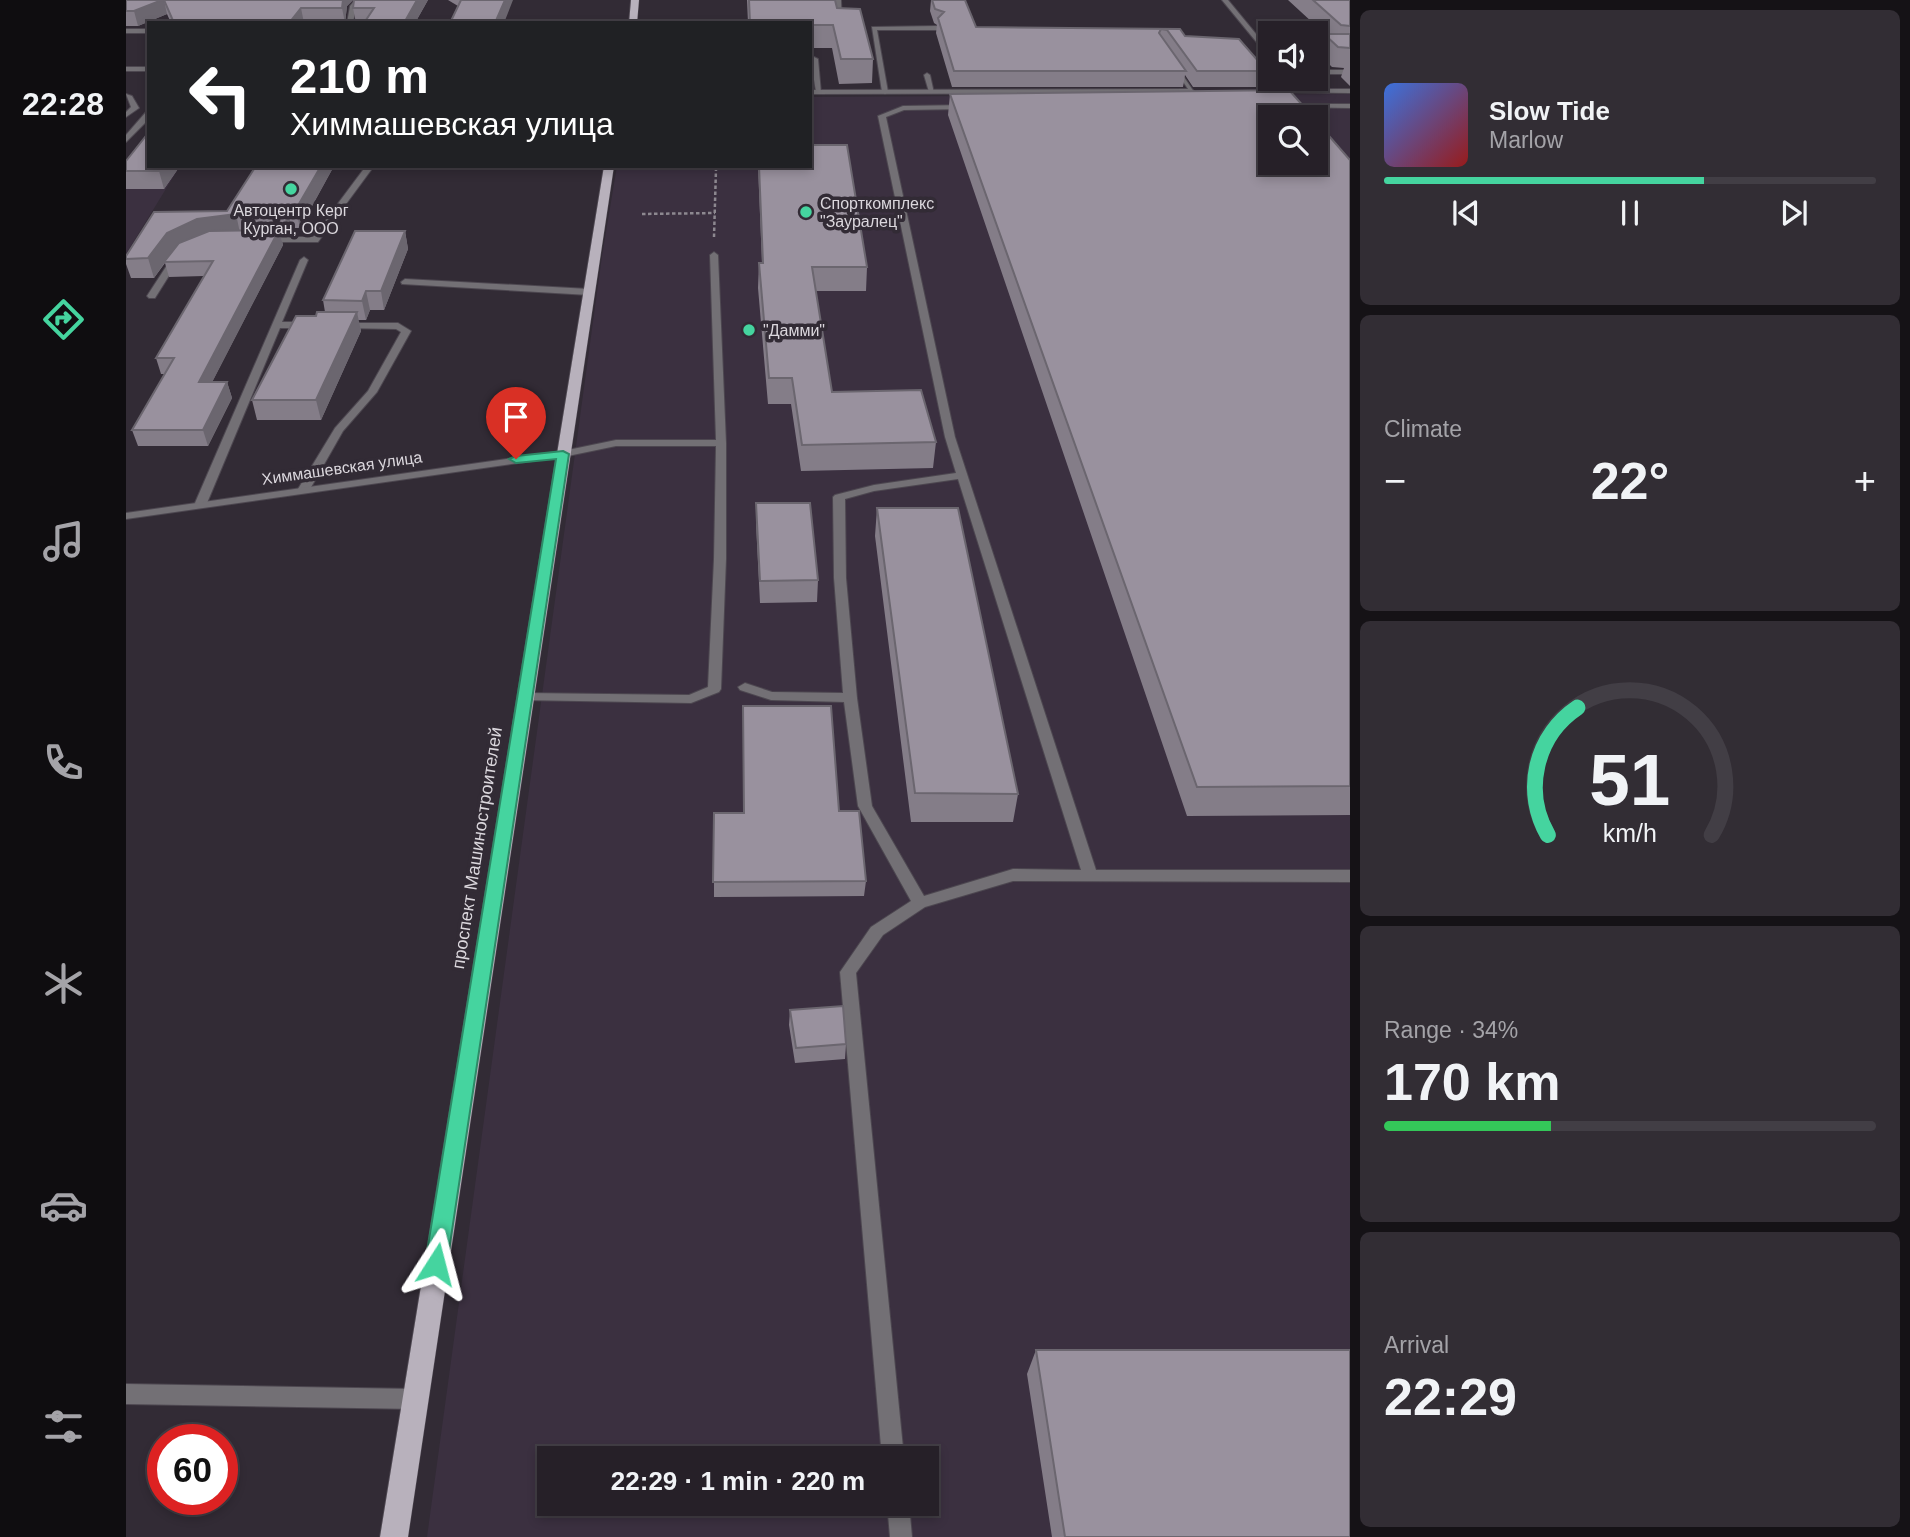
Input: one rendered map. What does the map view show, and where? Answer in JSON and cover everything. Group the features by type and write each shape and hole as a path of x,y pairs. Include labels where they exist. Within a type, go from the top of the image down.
{"main road":[{"path":"633,21 635,0"},
{"name":"проспект Машиностроителей","path":"394,1537 609,168"}],"street":[{"path":"350,21 353,6 358,0"},
{"path":"838,0 840,28 851,28"},
{"path":"1225,0 1258,38"},
{"path":"826,18 839,18"},
{"path":"862,28 937,28"},
{"path":"873,28 886,92"},
{"path":"126,31 147,31"},
{"path":"1328,48 1350,49"},
{"path":"812,58 819,92"},
{"path":"1168,58 1192,91"},
{"path":"126,69 147,69"},
{"path":"1328,72 1350,72"},
{"path":"927,75 932,92"},
{"path":"812,92 1205,91"},
{"path":"1328,91 1350,91"},
{"path":"126,96 130,97 135,108 126,115"},
{"path":"972,107 903,108 882,117 950,437 1090,876"},
{"path":"1328,107 1348,108"},
{"path":"126,140 147,116"},
{"path":"253,240 315,240 369,168"},
{"path":"152,296 178,254 188,250"},
{"path":"526,697 691,699 713,689 720,559 720,443 714,255"},
{"path":"201,503 304,260"},
{"path":"405,282 589,292"},
{"path":"277,325 317,325"},
{"path":"304,489 339,430 372,392 406,331 398,326 331,325"},
{"name":"Химмашевская улица","path":"126,516 201,503 563,454 616,443 720,443"},
{"path":"920,903 865,806 850,698 840,578 839,498 897,484 962,475"},
{"path":"745,687 771,696 850,698"},
{"path":"893,1446 848,972 877,931 920,903 1013,875 1350,876"},
{"path":"126,1394 415,1399"},
{"path":"899,1516 901,1537"}],"path":[{"path":"714,255 716,168"},
{"path":"642,214 715,213"}],"shaded area":[{"path":"1350,94 1350,1537 427,1537 602,256 617,168 812,168 812,97"},
{"path":"126,166 179,168 126,254"}],"building":[{"path":"126,0 162,0 134,11 126,11"},
{"path":"164,0 343,0 342,8 301,8 291,21 173,21"},
{"path":"354,0 417,0 405,21 365,21 374,8 353,8"},
{"path":"461,0 505,0 496,21 451,21"},
{"path":"749,0 835,0 837,8 860,9 873,59 841,59 833,25 812,25 812,21 750,21"},
{"path":"932,0 965,0 976,27 1180,29 1185,36 1239,39 1258,61 1258,71 1197,71 1167,30 1161,29 1159,33 1186,71 954,71 938,18 944,12 935,9"},
{"path":"1313,0 1350,0 1350,26 1341,25"},
{"path":"1328,34 1350,34 1350,48 1338,47 1328,38"},
{"path":"1290,91 1302,105 1258,105 1258,175 1328,175 1328,135 1350,160 1350,786 1197,787 950,94"},
{"path":"147,135 147,168 161,168 159,171 126,171 126,161"},
{"path":"812,145 847,145 867,267 812,267 832,392 921,390 936,442 802,445 792,378 769,378 759,263 763,263 759,168 812,168"},
{"path":"255,168 320,168 296,209 287,209 284,215 236,214 197,219 167,233 148,258 126,259 154,212 227,211"},
{"path":"279,230 199,382 227,382 203,430 132,430 174,358 156,358 213,261 164,262 179,243 209,231"},
{"path":"355,231 405,231 381,291 366,291 362,301 323,300"},
{"path":"317,312 357,312 316,400 252,400 296,316 316,316"},
{"path":"756,503 810,503 818,580 760,581"},
{"path":"877,508 958,508 1018,794 915,793"},
{"path":"743,706 831,706 839,811 859,811 866,881 713,882 714,813 744,813"},
{"path":"843,1006 846,1044 796,1048 790,1010"},
{"path":"1036,1350 1350,1350 1350,1537 1065,1537"}],"place":[{"name":"Автоцентр Керг Курган, ООО","path":"291,189"},
{"name":"Спорткомплекс \"Зауралец\"","path":"806,212"},
{"name":"\"Дамми\"","path":"749,330"}],"route":[{"path":"436,1264 563,454 516,459"}]}
